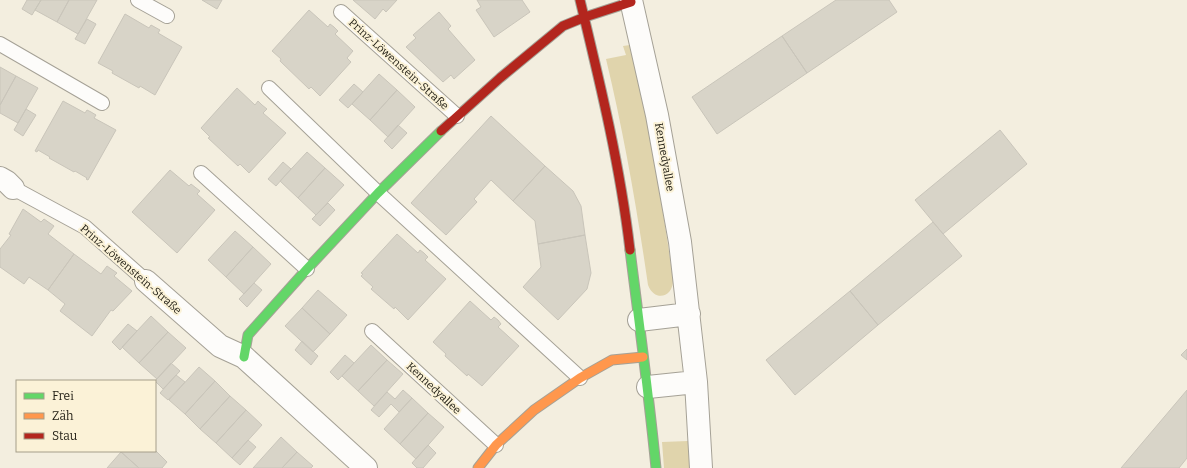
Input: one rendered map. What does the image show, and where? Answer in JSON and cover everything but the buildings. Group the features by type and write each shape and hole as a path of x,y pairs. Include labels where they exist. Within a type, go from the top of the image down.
{"street":[{"path":"580,0 605,103 625,208 648,387 656,468"},
{"name":"Kennedyallee","path":"585,17 631,1 657,115 680,242 696,382 701,468"},
{"name":"Prinz-Löwenstein-Straße","path":"244,358 248,335 307,268 378,193 457,116 500,78 562,26 585,17"},
{"name":"Prinz-Löwenstein-Straße","path":"146,281 220,346 244,358 366,468"},
{"path":"639,320 688,314"},
{"path":"478,468 496,445 534,410 580,378 612,360 643,357"},
{"path":"648,387 696,382"}],"lane":[{"path":"138,0 167,16"},
{"name":"Prinz-Löwenstein-Straße","path":"341,12 457,116"},
{"path":"0,44 102,103"},
{"path":"269,88 378,193 580,378"},
{"path":"201,173 307,268"},
{"name":"Prinz-Löwenstein-Straße","path":"6,183 85,227 146,281"},
{"name":"Kennedyallee","path":"372,331 496,445"}],"shaded area":[{"path":"630,45 654,162 673,279 670,290 664,296 655,294 651,291 648,285 630,172 606,59 626,55 623,46"},
{"path":"688,441 690,468 664,468 662,442"}],"traffic: fast":[{"path":"244,357 248,335 378,193 441,131"},
{"path":"630,250 656,468"}],"traffic: slow":[{"path":"478,468 496,445 534,410 580,378 612,360 643,357"}],"traffic: jam":[{"path":"580,0 615,155 630,250"},
{"path":"441,131 500,78 563,26 631,2"}]}
